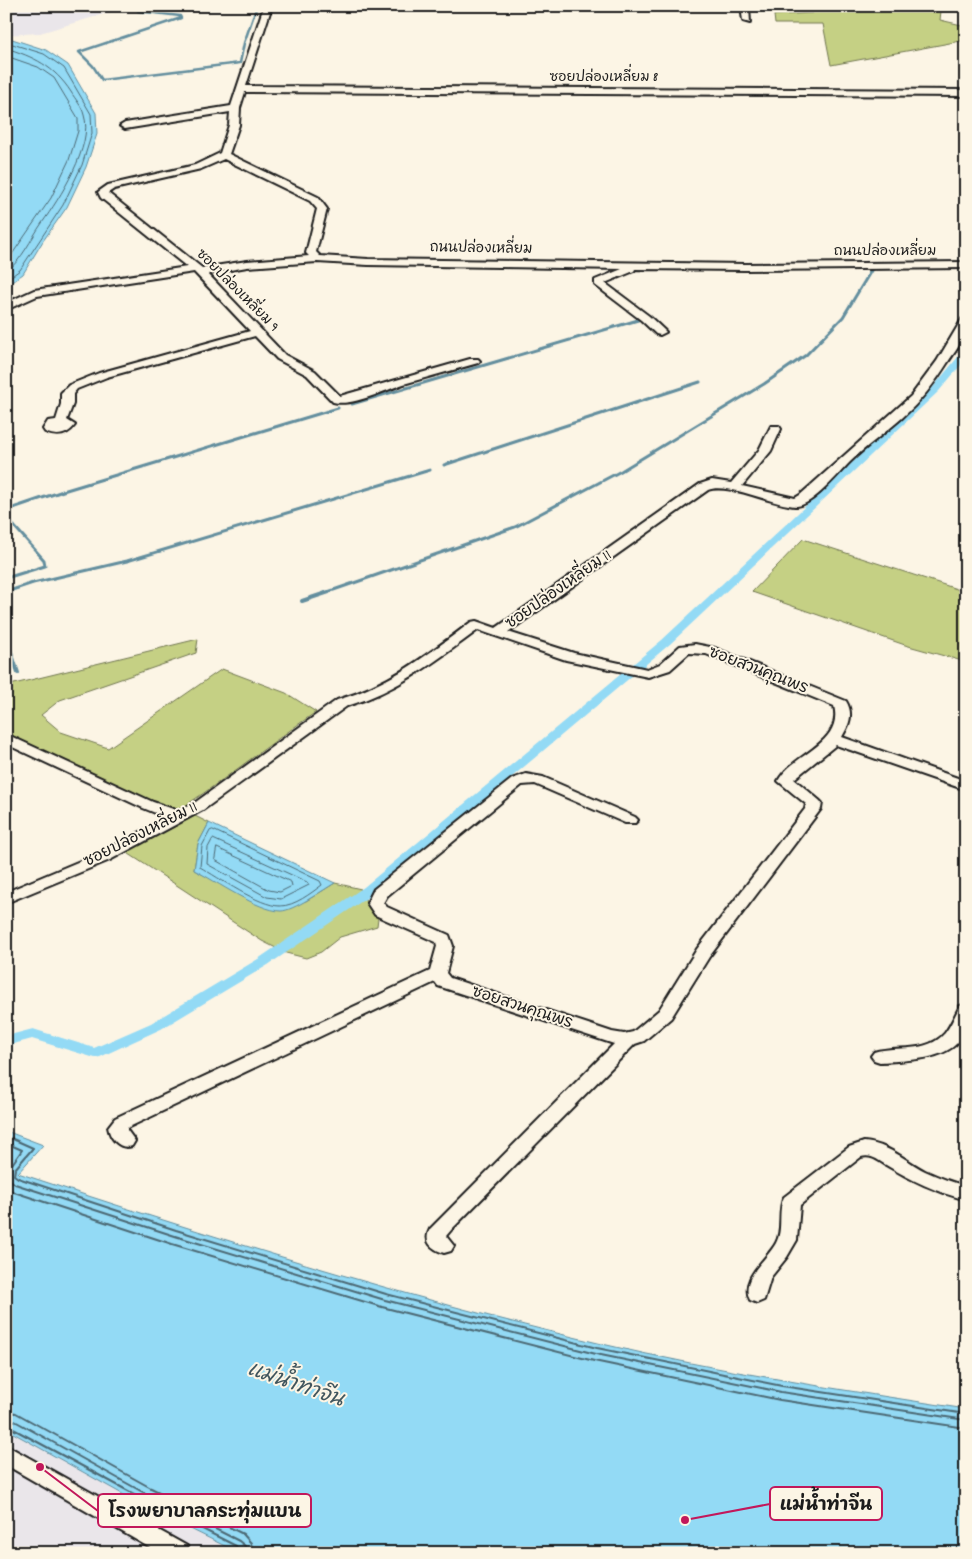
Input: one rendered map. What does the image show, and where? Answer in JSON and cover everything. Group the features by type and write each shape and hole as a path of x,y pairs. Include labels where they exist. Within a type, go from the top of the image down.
{"street":[{"path":"268,6 235,108 234,125 224,154 314,199 322,208 311,253 317,259"},
{"path":"744,6 747,21"},
{"name":"ซอยปล่องเหลี่ยม 8","path":"242,89 966,93"},
{"path":"125,126 235,108"},
{"name":"ซอยปล่องเหลี่ยม 9","path":"224,154 198,166 111,187 103,192 105,196 198,270 280,357 311,372 339,400 346,400 402,381 474,361"},
{"name":"ถนนปล่องเหลี่ยม","path":"6,308 34,293 255,263 317,259 368,262 746,267 966,265"},
{"path":"639,266 603,279 599,284 660,332"},
{"name":"ซอยปล่องเหลี่ยม 11","path":"6,898 75,868 180,818 342,703 363,698 383,690 476,626 498,633 704,487 712,484 797,502 806,498 915,399 958,337 966,321"},
{"path":"61,422 67,404 67,393 79,384 111,372 257,332"},
{"path":"734,488 765,451 775,429"},
{"name":"ซอยสวนคุณพร","path":"437,974 444,982 610,1037 629,1039 638,1037 665,1014 702,953 724,927 813,809 814,804 786,781 788,776 834,740 844,719 841,704 710,651 695,648 684,649 664,667 648,673 571,657 498,633"},
{"path":"6,738 148,805 180,818"},
{"path":"834,740 966,786"},
{"path":"126,1141 118,1132 117,1127 121,1123 437,974 445,946 443,940 381,910 375,903 380,893 517,782 526,779 538,780 630,820"},
{"path":"880,1056 925,1052 945,1043 953,1034 966,1010"},
{"path":"444,1246 437,1241 438,1234 446,1224 629,1039"},
{"path":"757,1295 758,1282 785,1245 788,1234 788,1212 791,1202 855,1152 864,1149 876,1150 918,1175 941,1186 966,1193"},
{"path":"6,1454 179,1553"}],"shaded area":[{"path":"6,6 104,6 114,11 40,33 6,35"},
{"path":"6,1429 142,1505 239,1553 6,1553"}],"green space":[{"path":"927,6 941,11 940,20 966,26 966,40 831,65 823,24 775,24 774,15 813,13 813,7"},
{"path":"803,539 966,592 966,662 905,645 752,592"},
{"path":"198,639 196,653 60,700 41,715 61,732 108,748 222,669 286,693 316,712 165,819 36,758 6,741 6,686"},
{"path":"195,816 209,823 198,844 194,870 212,879 306,901 335,883 361,889 368,906 378,918 377,926 340,937 321,952 306,958 286,953 262,941 126,852"}],"water":[{"path":"6,37 46,50 68,65 96,113 97,134 86,167 67,207 23,274 6,286"},
{"path":"209,823 335,883 300,904 286,910 272,910 249,901 194,870 198,844"},
{"path":"6,1131 43,1145 18,1173 162,1220 379,1286 525,1325 690,1363 782,1380 966,1409 966,1553 239,1553 142,1505 6,1429"}],"waterway":[{"path":"145,6 138,11 180,16 181,18 79,52 93,66 102,80 240,63 244,43 257,6"},
{"path":"325,593 515,527 621,471 764,384 806,355 843,317 872,269"},
{"path":"352,404 638,320"},
{"path":"6,1041 33,1034 95,1053 156,1026 263,962 369,890 666,642 936,389 966,353"},
{"path":"444,465 700,382"},
{"path":"6,513 13,508 63,491 338,408"},
{"path":"6,592 33,583 127,561 430,470"},
{"path":"6,517 44,560 45,566 6,578"},
{"path":"302,601 329,592"},
{"path":"6,637 18,673"}],"place":[{"name":"โรงพยาบาลกระทุ่มแบน","path":"40,1467"},
{"name":"แม่น้ำท่าจีน","path":"685,1520"}]}
